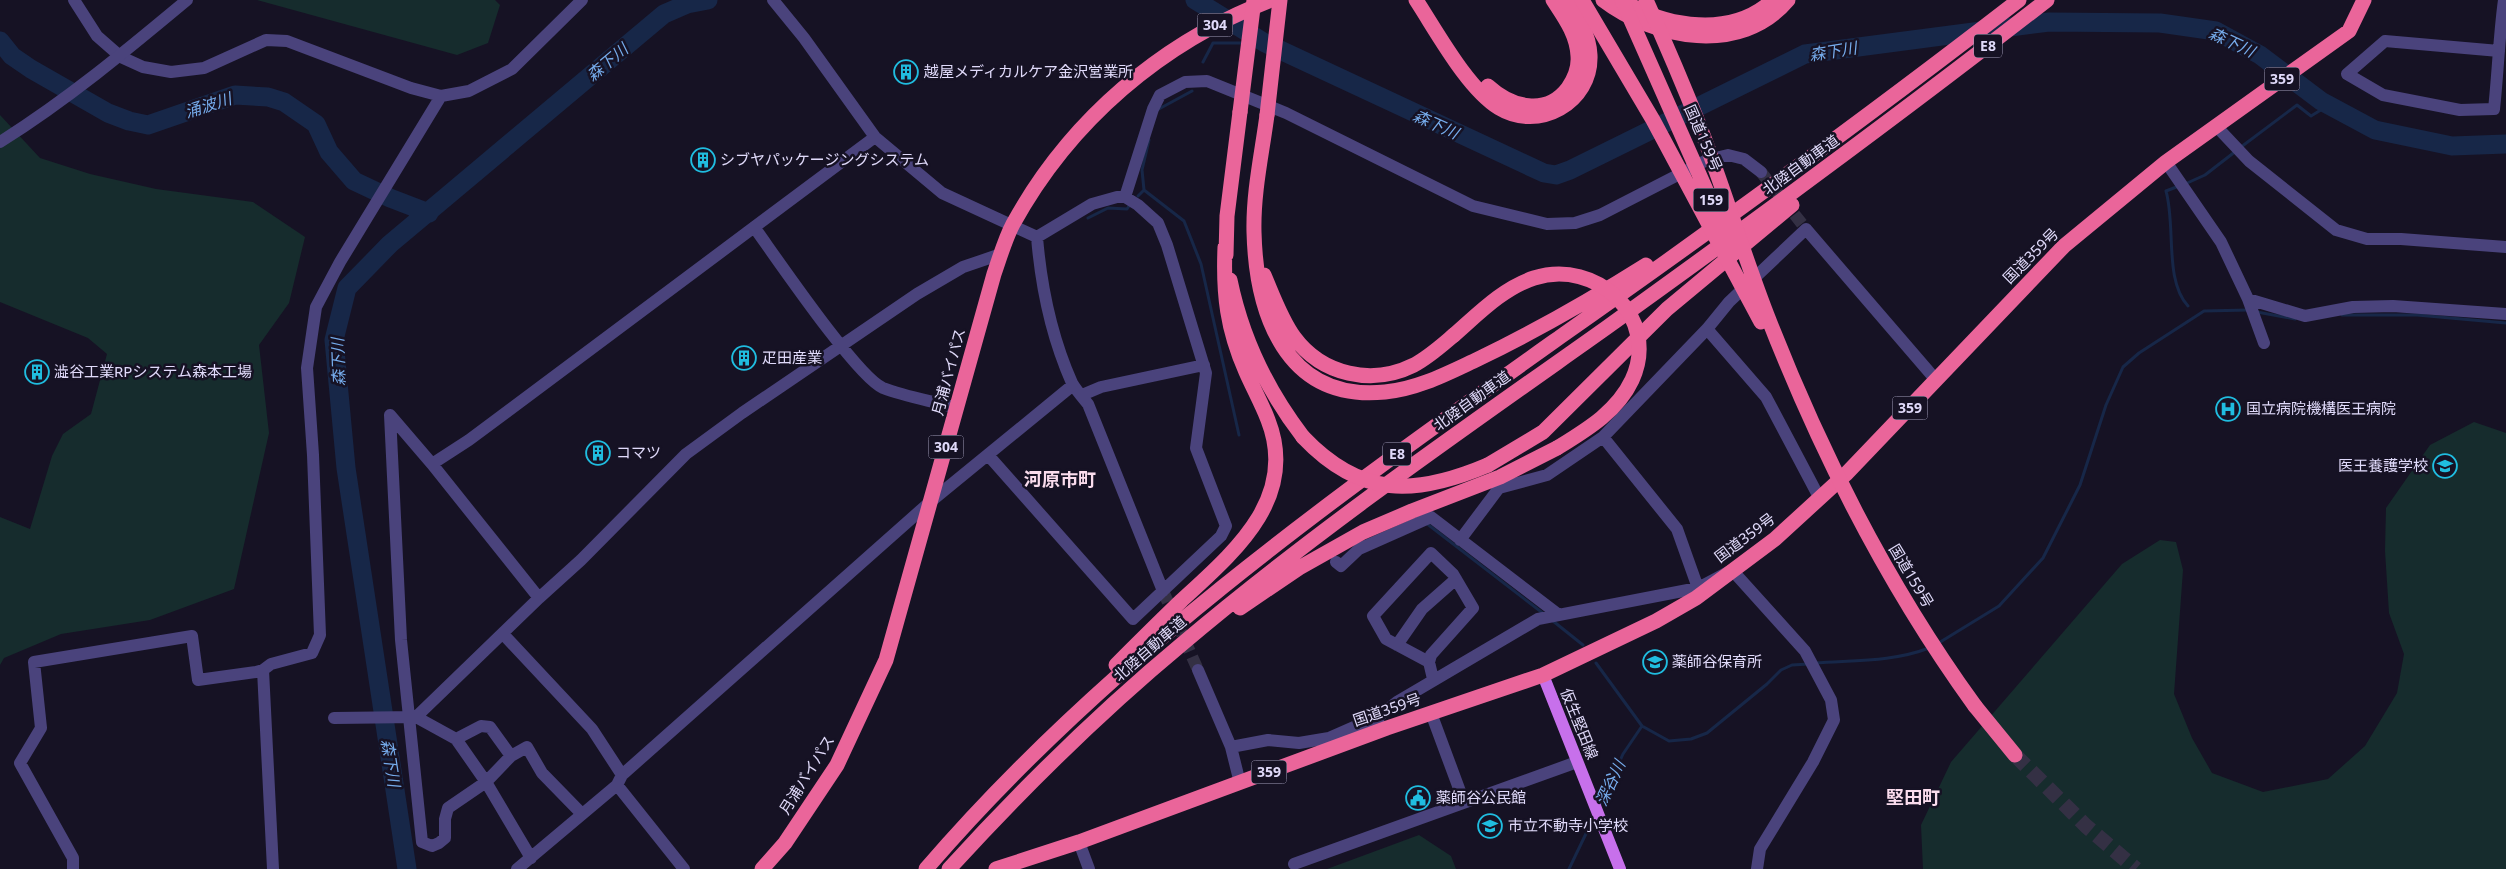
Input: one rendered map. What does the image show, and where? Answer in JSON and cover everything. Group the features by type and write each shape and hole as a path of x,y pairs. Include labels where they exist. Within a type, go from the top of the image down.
{"highway":[{"path":"1028,759 1112,669 1232,554 1255,524 1270,495 1276,466 1274,437 1269,421 1240,358 1228,322 1224,285 1225,247 1246,58 1247,0"},
{"path":"1286,0 1273,60 1254,217 1256,250 1266,315 1279,342 1298,365 1324,382 1355,392 1371,393 1406,388 1434,379 1490,353 1622,280 1714,222 1842,130 1879,107"},
{"path":"1422,1 1487,85 1503,98 1530,106 1548,104 1557,99 1570,84 1578,65 1573,35 1553,0"},
{"path":"1422,1 1482,94 1509,113 1536,117 1555,112 1572,100 1587,75 1590,55 1588,43 1579,20 1567,0"},
{"name":"159","path":"1582,0 1657,127 1782,358"},
{"path":"1603,0 1648,26 1680,34 1705,36 1746,29 1774,13 1788,0"},
{"name":"159","path":"1622,0 1658,18 1702,25 1743,19 1773,0"},
{"name":"国道159号","path":"1622,0 1782,358 1871,544 1942,660 1975,706 2015,755"},
{"name":"国道159号","path":"1646,0 1700,128 1746,261 1802,400"},
{"name":"159","path":"1654,0 1704,125 1736,220 1746,261"},
{"name":"北陸自動車道","path":"926,869 1028,759 1172,628 1334,500 1700,239 1908,86 2019,0"},
{"name":"北陸自動車道","path":"949,869 1048,765 1181,644 1350,511 1928,92 2047,0"},
{"name":"国道359号","path":"996,869 1079,842 1376,732 1542,675 1656,622 1696,598 1775,539 1820,499 2064,246 2166,162 2348,31 2364,0"},
{"path":"1246,58 1268,1"},
{"path":"1268,1 1273,60"},
{"name":"月浦バイパス","path":"762,869 785,843 837,766 886,660 994,274 1012,226 1048,169 1100,108 1167,53 1199,33 1268,1"},
{"path":"1225,247 1231,284 1250,347 1269,388 1303,438 1336,467 1350,475 1379,484 1396,486 1428,485 1448,480 1488,465 1543,432 1667,309 1928,92"},
{"path":"1048,765 1174,657 1298,568 1363,532 1500,477 1557,448 1608,413 1622,397 1633,378 1639,351 1630,314 1623,304 1604,286 1572,274 1546,275 1521,283 1508,291 1427,357 1402,370 1371,376 1338,371 1314,358 1294,337 1268,285 1256,250"}],"main road":[{"name":"仮生堅田線","path":"1542,675 1620,869"}],"street":[{"path":"74,0 97,36 121,57 143,67 170,72 204,68 266,40 287,41 411,88 441,96 469,91 512,69 582,0"},
{"path":"0,142 32,122 103,70 187,0"},
{"path":"773,0 804,38 875,137 942,193 1038,237"},
{"path":"2499,51 2385,41 2347,74 2383,95 2460,110 2494,109 2501,82 2499,51 2504,26 2504,0"},
{"path":"1125,197 1153,109 1160,94 1185,82 1207,81 1286,113 1473,206 1547,224 1575,223 1600,215 1706,160 1728,156 1744,159 1761,172"},
{"path":"73,869 73,858 20,764 41,728 34,662 192,636 198,680 264,670 271,664 312,653 320,636 313,455 307,368 316,307 372,207 441,96"},
{"path":"2217,127 2249,161 2336,230 2367,239 2401,239 2506,247"},
{"path":"432,464 469,440 875,137"},
{"path":"2166,162 2221,242 2249,303 2264,344"},
{"path":"988,455 1133,619 1221,536 1226,526 1201,466 1196,448 1206,373 1167,245 1158,224 1148,213 1125,197 1092,204 1038,237"},
{"path":"754,227 841,344 863,371 881,388 957,408"},
{"path":"1460,540 1499,488 1546,475 1603,437 1708,329 1729,302 1806,229 1936,380"},
{"path":"1038,237 1040,274 1060,349 1073,385 1088,404 1163,590"},
{"path":"409,716 503,634 581,560 686,454 841,344 917,294 963,268 1001,254"},
{"path":"2249,303 2305,316 2353,307 2377,306 2506,314"},
{"path":"1708,329 1766,397 1820,499"},
{"path":"1082,396 1101,387 1204,365"},
{"path":"517,869 582,814 930,502 1073,385"},
{"path":"539,598 432,464 390,415 396,560 422,842 432,846 439,844 445,838 445,819 448,808 486,782 511,756 527,748 542,772 582,814"},
{"path":"1603,437 1677,529 1698,588"},
{"path":"1336,562 1341,566 1359,549 1431,517 1552,617"},
{"path":"1429,662 1386,639 1373,616 1432,553 1456,579 1473,608 1430,655 1429,662 1434,679"},
{"path":"1230,746 1268,740 1299,743 1328,738 1379,716 1434,679 1538,619 1698,588 1732,570 1807,655 1831,700 1834,720 1813,762 1760,849 1757,869"},
{"path":"1397,645 1422,609 1456,579"},
{"path":"503,634 592,729 619,780 684,869"},
{"path":"264,670 272,869"},
{"path":"1198,670 1230,746 1240,783"},
{"path":"1431,713 1464,802"},
{"path":"337,718 409,716 456,739 486,782 532,858"},
{"path":"1376,732 1379,716"},
{"path":"456,739 481,726 490,727 511,756"},
{"path":"1294,864 1577,762"},
{"path":"1079,842 1089,869"}],"green space":[{"path":"257,0 495,0 500,5 488,43 457,55"},
{"path":"0,115 40,158 90,174 156,189 253,202 305,237 289,303 259,345 269,433 234,589 150,620 61,634 4,658 0,665 0,517 30,529 52,456 63,434 91,414 107,354 88,338 0,302"},
{"path":"2474,422 2506,433 2506,869 1923,869 1921,825 1951,762 2122,564 2160,540 2176,542 2183,570 2174,694 2192,738 2212,773 2263,792 2328,779 2365,746 2397,693 2404,654 2389,613 2385,551 2386,508 2430,445"},
{"path":"1419,835 1451,856 1456,869 1327,869"}],"waterway":[{"name":"森下川","path":"407,869 346,468 334,340 347,288 390,244 664,14 687,4 708,0"},
{"name":"森下川","path":"1195,0 1265,43 1544,173 1556,175 1570,170 1805,54 2049,22 2160,23 2216,31 2260,55 2321,101 2375,130 2452,146 2506,144"},
{"name":"涌波川","path":"0,41 12,56 31,69 108,113 129,121 148,125 235,95 268,97 284,102 316,124 329,152 354,181 390,198 429,213"},
{"path":"1203,62 1213,43 1245,43"},
{"name":"森下川","path":"1254,43 1265,43"},
{"path":"1157,110 1192,91"},
{"path":"2241,147 2297,105 2311,116 2329,105"},
{"path":"1149,140 1142,170 1144,190 1184,221 1201,264 1239,435"},
{"path":"2185,184 2205,175 2236,151"},
{"path":"2179,186 2166,191 2169,205 2173,267 2176,282 2188,306"},
{"path":"1138,196 1144,190"},
{"path":"1088,218 1108,208 1127,209 1129,206"},
{"path":"1937,644 1999,606 2043,558 2080,485 2106,405 2123,367 2139,353 2204,311 2248,310"},
{"path":"2257,312 2295,319"},
{"path":"2342,315 2417,315 2506,323"},
{"path":"1426,523 1544,614"},
{"path":"1553,621 1583,645"},
{"path":"1815,663 1887,658 1915,653 1929,648"},
{"path":"1596,663 1642,726 1669,741 1691,739 1707,733 1767,684 1781,670 1792,665 1809,664"},
{"name":"深谷川","path":"1599,807 1623,754 1642,726"},
{"name":"深谷川","path":"1569,869 1594,817"}],"tunnel":[{"path":"1761,172 1806,229"},
{"path":"1163,591 1198,670"},
{"path":"2015,755 2086,826 2136,869"}],"place":[{"name":"越屋メディカルケア金沢営業所","path":"906,72"},
{"name":"シブヤパッケージングシステム","path":"703,160"},
{"name":"疋田産業","path":"744,358"},
{"name":"澁谷工業RPシステム森本工場","path":"37,372"},
{"name":"国立病院機構医王病院","path":"2228,409"},
{"name":"コマツ","path":"598,453"},
{"name":"医王養護学校","path":"2445,466"},
{"name":"薬師谷保育所","path":"1655,662"},
{"name":"薬師谷公民館","path":"1418,798"},
{"name":"市立不動寺小学校","path":"1490,826"}],"district":[{"name":"河原市町","path":"1060,480"},
{"name":"堅田町","path":"1913,798"}]}
